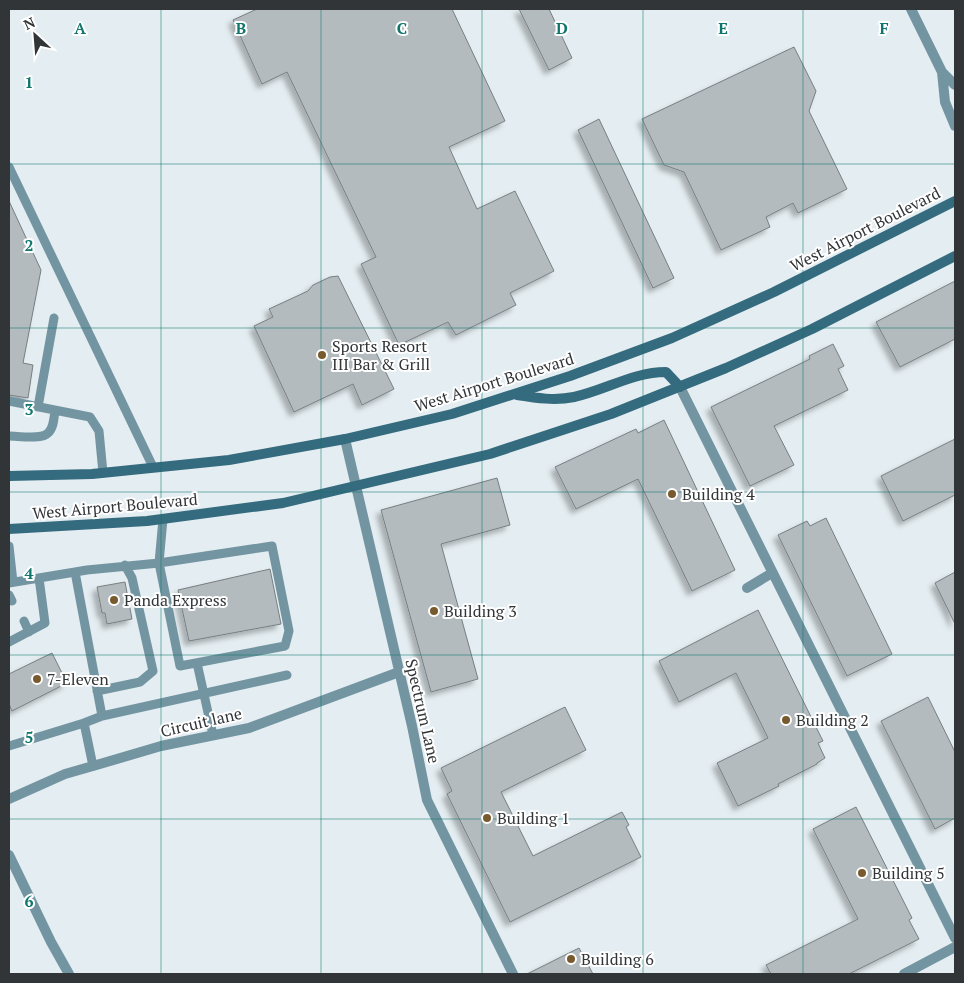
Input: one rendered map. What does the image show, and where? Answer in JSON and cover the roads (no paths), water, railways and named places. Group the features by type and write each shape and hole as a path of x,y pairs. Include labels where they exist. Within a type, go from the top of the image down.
{"main road":[{"name":"West Airport Boulevard","path":"9,476 103,473 229,460 345,439 452,414 570,376 672,338 774,292 955,201"},
{"name":"West Airport Boulevard","path":"9,529 163,519 283,502 490,454 611,414 726,368 812,329 955,256"},
{"path":"513,394 551,399 574,397 649,372 666,372 680,387"}],"street":[{"path":"911,9 942,72 955,85"},
{"path":"942,72 945,102 955,126"},
{"path":"680,387 955,938"},
{"name":"Spectrum Lane","path":"345,439 427,800 513,974"},
{"path":"747,588 772,573"},
{"name":"Circuit lane","path":"9,799 65,774 161,746 249,728 399,672"},
{"path":"9,857 69,974"},
{"path":"904,974 955,947"}],"lane":[{"path":"9,167 153,468"},
{"path":"38,407 54,318"},
{"path":"9,402 90,417 99,431 103,473"},
{"path":"9,436 42,437 48,433 52,426 55,410"},
{"path":"9,546 11,582 125,565 159,563 272,546 289,631 285,646 180,666 159,563 163,519"},
{"path":"97,691 140,682 152,671 132,578 125,565"},
{"path":"75,572 102,716"},
{"path":"9,642 45,624 39,578"},
{"path":"24,621 29,632"},
{"path":"197,663 213,735"},
{"path":"9,746 102,716 286,675"},
{"path":"84,723 93,766"}],"place":[{"name":"Sports Resort III Bar & Grill","path":"322,355"},
{"name":"Building 4","path":"672,494"},
{"name":"Panda Express","path":"114,600"},
{"name":"Building 3","path":"434,611"},
{"name":"7-Eleven","path":"37,679"},
{"name":"Building 2","path":"786,720"},
{"name":"Building 1","path":"487,818"},
{"name":"Building 5","path":"862,873"},
{"name":"Building 6","path":"571,959"}]}
